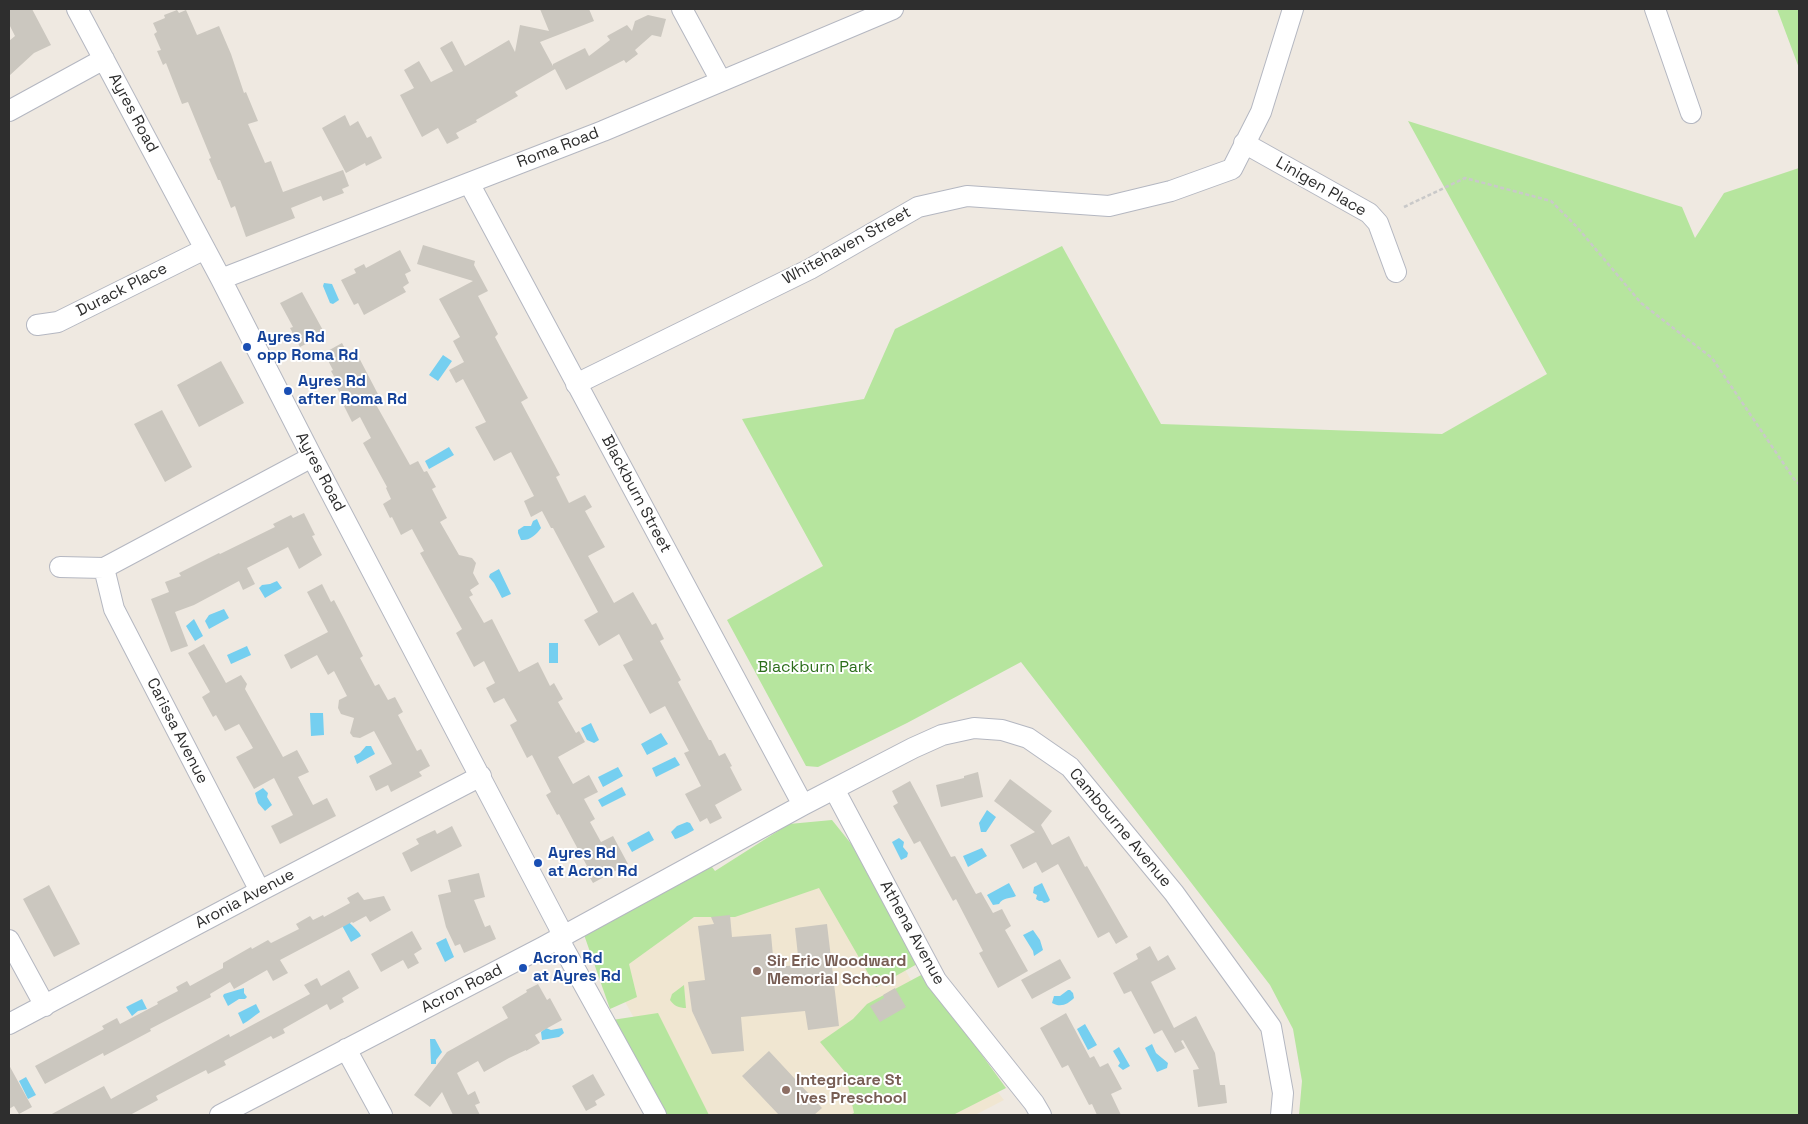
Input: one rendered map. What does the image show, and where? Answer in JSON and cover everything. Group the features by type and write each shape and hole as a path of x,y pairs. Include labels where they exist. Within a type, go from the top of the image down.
{"street":[{"name":"Ayres Road","path":"77,9 221,279 312,457 481,776 559,927 563,947 656,1115"},
{"path":"682,9 721,81"},
{"name":"Roma Road","path":"221,279 603,131 893,9"},
{"name":"Whitehaven Street","path":"576,384 810,269 918,207 967,196 1109,206 1171,191 1232,169 1261,112 1293,9"},
{"path":"1654,9 1691,114"},
{"path":"9,111 104,59"},
{"name":"Linigen Place","path":"1244,143 1369,213 1378,223 1396,272"},
{"name":"Blackburn Street","path":"468,183 803,805"},
{"name":"Durack Place","path":"37,325 58,322 205,249"},
{"path":"60,567 104,568 312,457"},
{"name":"Carissa Avenue","path":"104,568 114,609 260,891"},
{"name":"Cambourne Avenue","path":"834,789 942,735 974,728 1002,730 1028,738 1070,767 1174,892 1271,1027 1283,1093 1281,1115"},
{"name":"Aronia Avenue","path":"9,1024 481,776"},
{"name":"Acron Road","path":"220,1115 561,937 834,789"},
{"name":"Athena Avenue","path":"834,789 936,980 1034,1103 1041,1115"},
{"path":"9,940 45,1006"},
{"path":"346,1049 382,1115"}],"path":[{"path":"1404,207 1465,178 1551,201 1578,227 1641,303 1712,358 1799,484"}],"shaded area":[{"name":"Sir Eric Woodward Memorial School","path":"830,831 914,986 1004,1100 975,1115 687,1115 600,956"}],"green space":[{"path":"1777,9 1799,9 1799,68"},
{"name":"Blackburn Park","path":"1408,121 1682,207 1695,238 1724,193 1799,168 1799,1115 1299,1115 1302,1081 1293,1029 1270,985 1021,662 907,723 818,767 806,766 727,620 823,566 742,419 864,399 895,329 1062,246 1161,424 1442,434 1547,374"},
{"path":"832,820 873,871 919,963 876,987 819,888 735,917 694,917 629,964 637,997 610,1009 582,929 709,863 715,871 789,824"},
{"path":"923,974 1006,1088 953,1115 850,1115 854,1113 845,1072 820,1042 853,1019 867,1004"},
{"path":"684,985 686,1008 681,1008 670,1000 672,994"},
{"path":"658,1013 709,1115 664,1115 612,1020"}],"water":[{"path":"324,283 332,284 339,300 333,304 330,303 323,286"},
{"path":"443,355 452,361 438,381 429,375"},
{"path":"449,447 454,455 429,469 425,461"},
{"path":"537,519 541,528 527,540 521,540 518,530 524,526 531,526 533,521"},
{"path":"499,569 511,594 502,598 489,577 490,574"},
{"path":"277,581 282,588 265,598 259,588 262,585"},
{"path":"224,609 229,618 209,629 205,621 209,615"},
{"path":"194,619 203,636 195,641 186,626"},
{"path":"549,643 558,643 558,663 549,663"},
{"path":"247,646 251,655 231,664 227,655"},
{"path":"310,713 323,713 324,735 311,736"},
{"path":"591,723 599,740 594,743 587,740 581,728"},
{"path":"661,733 668,744 647,755 641,744"},
{"path":"366,746 371,746 375,754 357,764 354,756 360,753"},
{"path":"675,757 680,765 656,777 652,768"},
{"path":"618,767 623,776 603,787 598,777"},
{"path":"622,787 626,795 602,807 598,800"},
{"path":"263,788 268,793 267,797 272,805 265,811 258,803 255,793"},
{"path":"987,810 996,817 986,832 981,832 979,823"},
{"path":"687,822 690,823 694,830 675,839 671,832 677,826"},
{"path":"649,831 654,840 632,852 627,843"},
{"path":"899,838 904,842 903,847 908,853 907,857 901,860 892,842"},
{"path":"982,848 987,856 968,867 963,856"},
{"path":"1009,883 1016,896 993,905 987,895"},
{"path":"1042,883 1050,900 1044,903 1036,899 1037,895 1033,893 1034,887"},
{"path":"347,919 361,936 351,942 340,922"},
{"path":"1033,930 1040,940 1043,950 1034,956 1023,935"},
{"path":"446,938 454,957 445,962 436,943"},
{"path":"244,988 244,993 247,997 239,999 228,1006 223,996 224,994"},
{"path":"1068,990 1073,993 1074,998 1072,1000 1067,1004 1061,1005 1052,1003 1054,996 1060,996"},
{"path":"142,999 147,1009 138,1011 132,1016 126,1007"},
{"path":"256,1004 260,1012 243,1024 238,1013"},
{"path":"1085,1024 1097,1045 1088,1050 1077,1029"},
{"path":"546,1028 551,1030 562,1028 564,1033 559,1037 542,1040 541,1032"},
{"path":"430,1039 435,1039 442,1052 436,1060 436,1064 431,1064"},
{"path":"1152,1044 1156,1053 1168,1063 1167,1068 1157,1072 1145,1048"},
{"path":"1119,1047 1130,1066 1123,1070 1118,1066 1120,1063 1113,1051"},
{"path":"26,1077 36,1095 28,1099 19,1081"}],"building":[{"path":"9,9 32,9 51,45 34,53 9,76 9,41 15,36 9,24"},
{"path":"540,9 589,9 594,21 540,42 553,66 553,64 585,48 589,56 610,40 607,36 627,25 632,31 635,21 648,15 666,19 661,37 652,35 635,50 638,54 626,63 624,60 566,90 555,69 515,92 518,96 456,133 459,138 447,144 438,128 422,137 400,95 414,88 404,70 419,61 431,82 453,71 440,48 452,41 465,66 509,40 515,52 520,25 549,31"},
{"path":"177,10 179,13 186,10 197,35 219,26 244,93 246,92 258,121 248,124 265,163 271,161 283,192 343,170 349,186 342,189 344,193 323,201 321,196 291,208 295,218 246,237 235,206 231,208 220,180 218,180 188,102 182,104 166,63 163,65 157,51 161,50 154,34 157,32 153,23 165,18 164,15"},
{"path":"345,115 350,126 358,121 367,138 371,136 382,158 366,166 365,163 346,173 322,128"},
{"path":"423,245 475,261 474,265 488,291 478,296 498,334 495,337 528,398 521,402 560,475 556,477 569,503 585,495 592,507 585,511 605,547 588,556 614,603 633,592 652,625 656,623 664,639 660,641 681,680 678,682 719,756 725,753 732,766 730,767 742,790 715,805 722,818 710,824 707,818 700,822 685,794 701,786 684,753 689,751 665,706 650,714 623,665 633,660 619,634 599,646 584,620 598,612 542,511 531,517 524,501 534,496 511,452 494,461 475,427 486,422 463,379 456,383 449,370 464,362 453,341 460,337 439,299 473,281 417,264"},
{"path":"400,250 411,271 405,274 409,283 403,287 406,292 364,315 358,303 354,305 341,280 356,273 354,269 364,264 366,268"},
{"path":"302,292 325,334 300,347 290,328 293,327 280,303"},
{"path":"342,343 349,356 356,352 380,398 374,401 410,465 418,461 424,472 427,471 436,487 432,489 447,518 440,522 459,555 472,558 476,563 473,573 479,584 470,590 473,595 469,597 484,623 492,619 519,672 538,662 550,686 554,683 563,699 558,702 576,733 579,731 585,742 558,757 573,784 589,775 598,792 584,799 595,819 590,822 601,842 613,836 628,864 593,883 584,868 587,866 559,814 557,815 546,795 551,792 532,755 527,758 510,725 517,721 504,698 494,703 486,688 495,683 484,661 474,667 456,633 462,629 420,553 424,551 412,529 401,535 383,504 391,499 387,487 363,443 371,438 360,417 352,422 334,382 336,380 331,371 333,370 324,353"},
{"path":"221,361 244,403 199,427 177,385"},
{"path":"162,410 192,467 165,482 134,424"},
{"path":"304,513 315,535 312,536 322,555 299,569 288,547 247,568 255,584 243,590 239,581 194,605 175,612 188,646 171,652 151,599 169,592 165,582 181,576 179,573 219,553 275,527 273,524 291,515 293,518"},
{"path":"322,584 331,602 334,600 343,617 363,656 360,658 375,686 379,684 388,700 395,697 403,712 398,715 417,751 421,749 430,766 419,772 422,776 391,792 388,785 376,791 369,776 392,764 374,731 360,738 353,737 350,733 354,718 341,714 338,708 339,700 347,696 334,671 328,675 317,655 291,669 284,655 328,632 307,592"},
{"path":"204,644 226,683 241,675 247,684 245,689 283,757 297,750 309,772 298,777 313,805 327,798 336,816 280,844 271,826 293,815 274,778 254,789 236,757 253,748 239,724 225,731 216,715 213,717 202,697 210,692 188,653"},
{"path":"978,772 983,797 941,807 936,785 964,778 964,776"},
{"path":"1010,779 1052,811 1041,825 1052,845 1069,836 1085,867 1087,866 1128,937 1116,944 1109,932 1098,938 1058,864 1042,873 1036,862 1023,869 1010,845 1035,832 994,801"},
{"path":"910,781 951,857 955,856 976,894 981,892 993,913 1002,909 1011,926 1005,930 1028,971 998,988 979,953 983,951 956,899 953,901 920,841 914,844 893,806 898,803 892,791"},
{"path":"452,826 462,846 411,872 402,853 419,844 416,839 435,830 437,834"},
{"path":"479,873 485,897 474,900 485,927 490,925 496,939 464,953 460,944 455,946 446,927 438,895 451,892 448,880"},
{"path":"49,885 80,944 54,957 23,899"},
{"path":"358,892 364,900 384,896 391,910 370,922 366,916 352,922 280,960 288,973 273,981 267,970 234,989 230,982 210,994 211,997 150,1029 151,1031 104,1056 103,1053 45,1084 35,1066 104,1029 102,1026 117,1018 120,1024 158,1004 157,1002 178,991 176,987 187,981 190,986 223,968 223,963 251,947 252,949 268,940 271,943 299,929 296,924 310,916 313,920 323,915 324,917 350,903 347,898"},
{"path":"730,915 732,937 771,934 774,967 799,965 795,928 827,924 839,1026 808,1030 805,1011 741,1017 744,1051 712,1054 692,1011 688,982 705,980 698,926 714,924 711,917"},
{"path":"412,931 422,949 414,954 419,963 408,969 403,960 381,972 371,954"},
{"path":"1150,946 1158,961 1168,955 1176,969 1151,982 1174,1028 1196,1016 1215,1053 1220,1085 1225,1085 1227,1103 1198,1107 1193,1070 1199,1069 1183,1040 1181,1041 1185,1048 1175,1053 1162,1030 1154,1034 1131,991 1124,994 1113,973 1138,959 1136,954"},
{"path":"1060,959 1071,978 1032,999 1021,980"},
{"path":"349,970 359,988 342,998 344,1002 330,1010 327,1004 283,1029 285,1033 273,1039 271,1036 224,1061 226,1065 208,1074 206,1070 156,1096 158,1100 130,1115 50,1115 104,1086 111,1099 229,1034 230,1037 310,994 304,985 317,978 321,986"},
{"path":"538,984 547,1000 550,998 562,1020 535,1035 540,1043 526,1051 484,1072 478,1061 457,1073 468,1095 475,1091 480,1103 475,1105 480,1115 453,1115 442,1092 430,1107 414,1095 447,1052 508,1018 502,1007"},
{"path":"895,988 906,1007 880,1022 870,1006 884,998 883,995"},
{"path":"1066,1013 1090,1058 1094,1056 1100,1067 1108,1063 1122,1089 1111,1094 1121,1115 1097,1115 1092,1104 1089,1105 1068,1065 1062,1068 1040,1028"},
{"path":"769,1051 822,1108 814,1115 779,1115 742,1076"},
{"path":"9,1065 32,1107 19,1114 14,1106 9,1109"},
{"path":"593,1074 605,1095 595,1101 597,1105 586,1111 572,1086"}],"place":[{"name":"Ayres Rd opp Roma Rd","path":"247,347"},
{"name":"Ayres Rd after Roma Rd","path":"288,391"},
{"name":"Ayres Rd at Acron Rd","path":"538,863"},
{"name":"Acron Rd at Ayres Rd","path":"523,968"},
{"name":"Sir Eric Woodward Memorial School","path":"757,971"},
{"name":"Integricare St Ives Preschool","path":"786,1090"}]}
